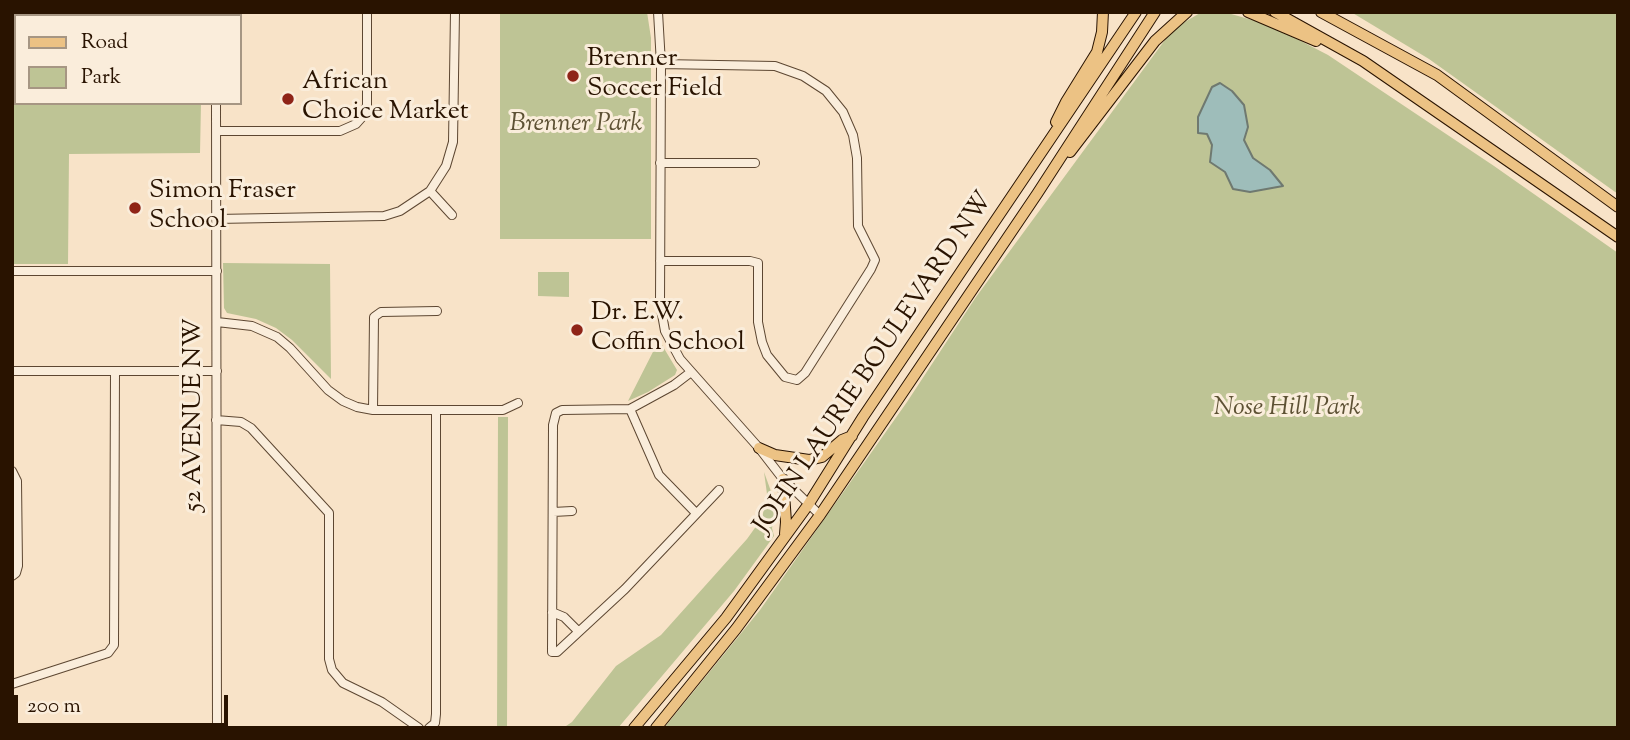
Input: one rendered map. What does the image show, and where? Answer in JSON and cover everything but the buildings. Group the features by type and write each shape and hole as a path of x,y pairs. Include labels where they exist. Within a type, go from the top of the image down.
{"main road":[{"path":"1046,145 1066,102 1097,52 1103,12"},
{"name":"JOHN LAURIE BOULEVARD NW","path":"634,728 726,618 808,505 1136,12"},
{"name":"JOHN LAURIE BOULEVARD NW","path":"656,728 736,629 820,515 1037,194 1155,12"},
{"path":"1037,194 1155,41 1187,12"},
{"path":"1248,12 1318,42 1339,48"},
{"path":"1275,12 1363,61 1618,237"},
{"path":"1321,12 1437,75 1618,207"},
{"path":"1335,12 1343,22"},
{"path":"759,448 775,455 809,460 822,457 842,440 852,436"},
{"path":"783,479 786,522 784,538"}],"street":[{"path":"216,131 340,131 356,124 364,116 367,105 368,12"},
{"path":"216,219 384,216 400,211 430,191 446,166 453,142 455,12"},
{"path":"658,12 661,64 660,303 665,331 676,353 691,372 783,479 820,515"},
{"path":"660,261 758,263 758,322 762,342 768,355 786,377 796,380 805,373 875,260 858,226 858,159 853,135 843,112 826,91 803,76 775,66 661,64"},
{"name":"52 AVENUE NW","path":"216,105 217,728"},
{"path":"660,163 755,163"},
{"path":"430,191 452,215"},
{"path":"12,271 217,271"},
{"path":"373,410 374,317 381,312 437,311"},
{"path":"217,322 252,326 270,333 290,348 334,395 357,407 373,410 503,410 518,403"},
{"path":"12,371 217,371"},
{"path":"12,684 108,653 114,645 115,371"},
{"path":"691,372 674,385 630,409 562,410 556,413 553,425 552,652 557,652 625,589 695,512 719,490"},
{"path":"630,409 659,475 695,512"},
{"path":"429,728 435,723 436,714 436,410"},
{"path":"216,420 241,422 251,428 329,513 332,670 343,683 382,702 419,728"},
{"path":"12,471 17,481 18,553 18,570 12,576"},
{"path":"552,512 572,511"},
{"path":"552,612 564,617 578,631"}],"green space":[{"name":"Brenner Park","path":"500,12 647,12 651,38 651,239 500,239"},
{"name":"Nose Hill Park","path":"1224,12 1270,25 1328,55 1618,253 1618,728 664,728 760,610 907,402 976,297 1173,29 1200,13"},
{"path":"1351,12 1618,12 1618,194 1429,59"},
{"path":"12,24 14,105 201,105 200,153 69,154 68,264 12,264"},
{"path":"223,263 330,264 331,379 276,328 256,319 227,313 224,308"},
{"path":"538,272 569,272 569,297 538,296"},
{"path":"659,340 677,370 675,375 628,401"},
{"path":"498,417 508,417 507,728 497,728"},
{"path":"764,472 777,508 772,528 774,536 734,591 618,728 563,728 572,722 616,666 661,635 747,539 762,518 767,494"}],"water":[{"path":"1220,83 1232,91 1244,105 1248,127 1244,140 1253,158 1270,170 1283,186 1250,192 1233,189 1225,172 1210,162 1212,145 1207,134 1198,133 1198,117 1212,87"}],"place":[{"name":"Brenner Soccer Field","path":"573,76"},
{"name":"African Choice Market","path":"288,99"},
{"name":"Simon Fraser School","path":"135,208"},
{"name":"Dr. E.W. Coffin School","path":"577,330"}]}
